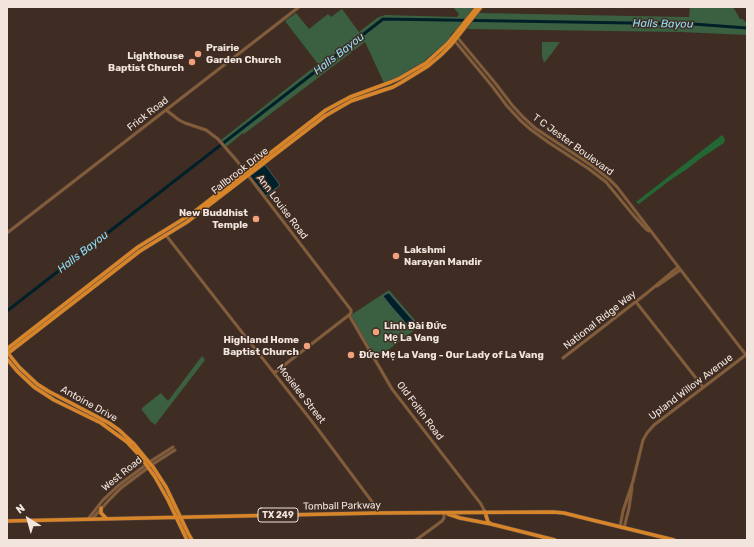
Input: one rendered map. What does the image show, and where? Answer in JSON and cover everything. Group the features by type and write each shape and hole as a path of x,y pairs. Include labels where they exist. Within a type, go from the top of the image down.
{"main road":[{"name":"Fallbrook Drive","path":"473,15 477,7"},
{"name":"Fallbrook Drive","path":"164,233 331,110 351,101 393,87 412,77 435,61 481,7"},
{"name":"Fallbrook Drive","path":"7,353 138,247 187,222 248,176 303,130"},
{"name":"Fallbrook Drive","path":"7,349 42,324"},
{"name":"Antoine Drive","path":"7,353 37,384 73,406"},
{"name":"Antoine Drive","path":"7,359 17,372 34,387 54,400 102,418 139,449 164,488 192,540"},
{"name":"Antoine Drive","path":"164,488 187,540"},
{"path":"101,508 101,514 107,519"},
{"path":"485,512 488,522 491,524"},
{"name":"Tomball Parkway","path":"7,521 378,513 538,512 564,514 674,540"},
{"path":"444,513 555,540"}],"street":[{"name":"Frick Road","path":"7,233 299,7"},
{"name":"T C Jester Boulevard","path":"455,38 507,106 530,130 606,182 634,216 647,230 650,231"},
{"name":"T C Jester Boulevard","path":"455,38 496,84 510,103 535,128 591,165 610,180 747,355"},
{"name":"Ann Louise Road","path":"166,110 179,120 206,130 219,140 237,161 351,310 349,315"},
{"name":"Mosielee Street","path":"164,233 314,424 376,507 378,513"},
{"name":"National Ridge Way","path":"563,358 679,268"},
{"path":"636,302 703,387"},
{"path":"274,373 349,315"},
{"name":"Old Foltin Road","path":"349,315 392,389 481,504 485,512"},
{"name":"Upland Willow Avenue","path":"622,527 643,440 647,432 703,387 747,355"},
{"name":"West Road","path":"92,519 121,488 173,447"},
{"name":"West Road","path":"87,519 103,500 119,485 175,450"},
{"path":"416,540 442,521 444,518 444,513"}],"green space":[{"path":"453,7 474,7 456,31 454,31 450,36 451,38 422,63 405,74 384,83 365,42 226,147 221,140 318,64 285,21 296,13 309,29 328,14 331,17 342,9 359,32 377,18 385,15 457,17 459,14"},
{"path":"690,7 733,7 740,19 743,19 747,23 747,35 681,32 467,29 479,13 689,17"},
{"path":"542,42 560,42 544,63 542,56"},
{"path":"722,135 725,139 724,143 701,158 639,204 636,202"},
{"path":"389,290 420,326 376,359 351,315"},
{"path":"202,356 205,360 155,425 151,422 142,408 161,393 168,401"}],"water":[{"path":"265,165 280,185 266,196 250,176"},
{"path":"388,293 416,324 416,327 412,329 410,328 390,305 383,296"}],"waterway":[{"name":"Halls Bayou","path":"7,311 383,19 693,24 747,28"}],"place":[{"name":"Prairie Garden Church","path":"198,54"},
{"name":"Lighthouse Baptist Church","path":"192,62"},
{"name":"New Buddhist Temple","path":"256,219"},
{"name":"Lakshmi Narayan Mandir","path":"396,256"},
{"name":"Linh Đài Đức Mẹ La Vang","path":"376,332"},
{"name":"Highland Home Baptist Church","path":"307,346"},
{"name":"Đức Mẹ La Vang - Our Lady of La Vang","path":"351,355"}]}
